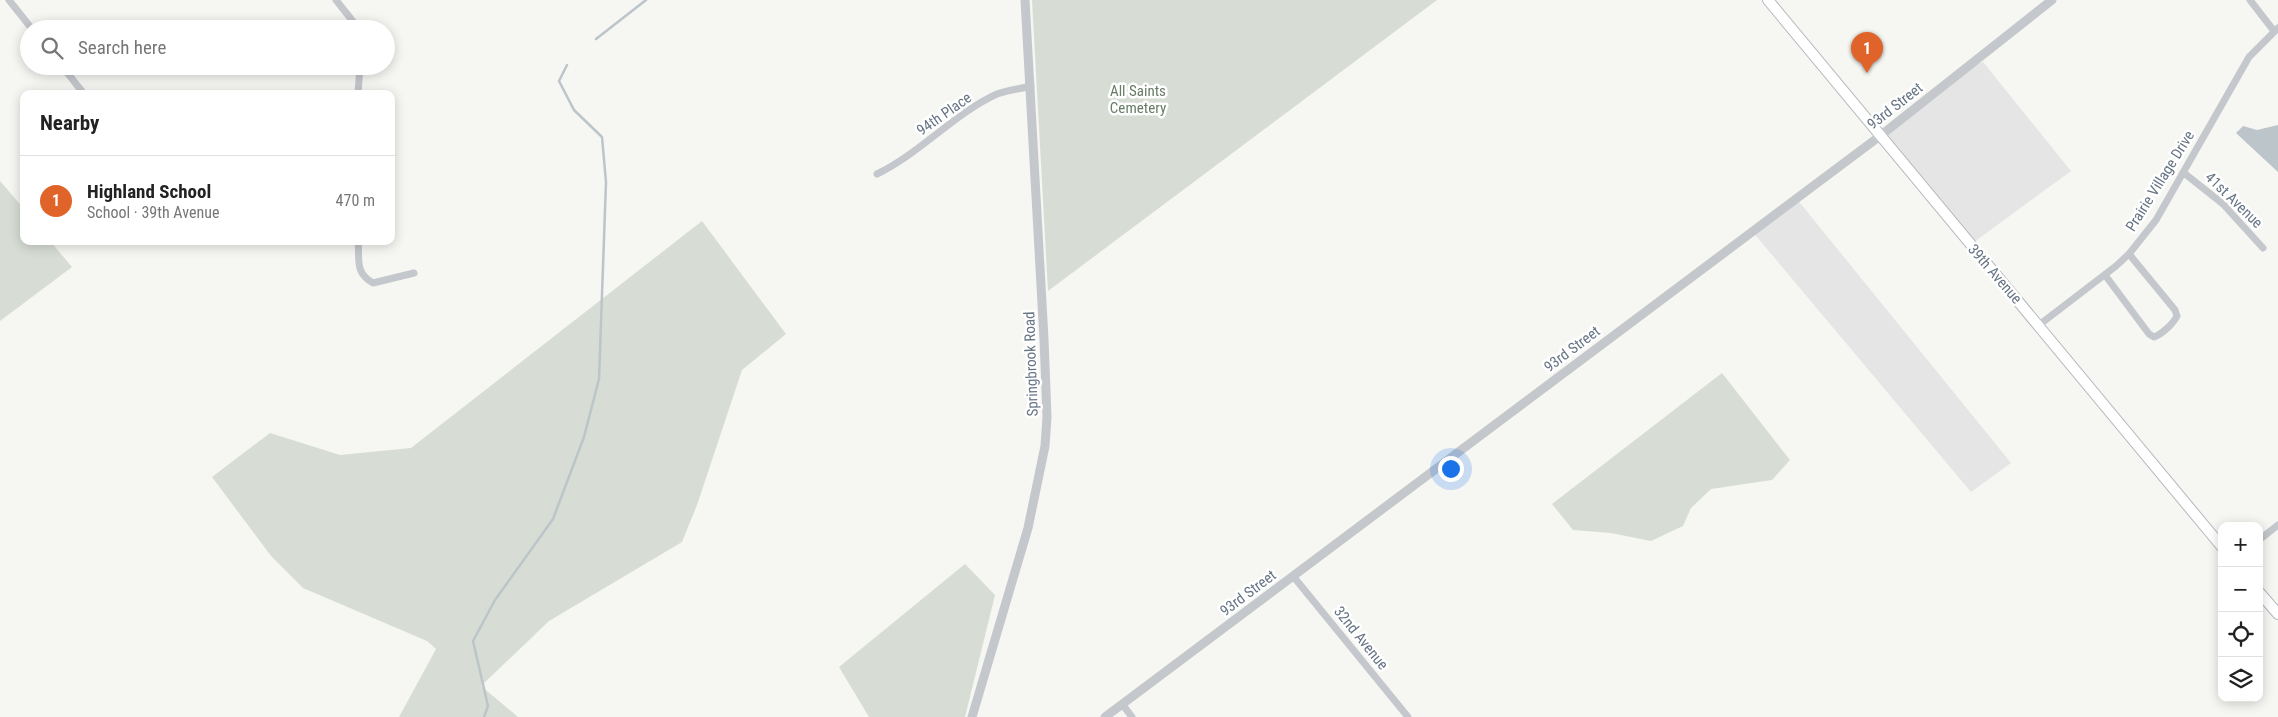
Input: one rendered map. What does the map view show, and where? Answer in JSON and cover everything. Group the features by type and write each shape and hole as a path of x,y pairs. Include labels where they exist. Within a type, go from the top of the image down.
{"main road":[{"name":"39th Avenue","path":"1768,0 2218,542"},
{"path":"2263,597 2278,614"}],"street":[{"path":"9,0 25,20"},
{"path":"336,0 352,20"},
{"name":"Springbrook Road","path":"972,717 1028,528 1045,446 1047,417 1044,340 1026,0"},
{"name":"93rd Street","path":"1105,717 1880,136 2052,0"},
{"path":"2250,0 2276,29"},
{"name":"Prairie Village Drive","path":"2039,325 2105,275 2129,254 2156,220 2249,57 2276,29"},
{"path":"69,75 81,90"},
{"path":"358,90 360,75"},
{"name":"94th Place","path":"877,174 891,168 961,117 997,94 1031,86"},
{"name":"41st Avenue","path":"2184,173 2223,204 2263,248"},
{"path":"358,245 359,269 364,277 373,282 414,274"},
{"path":"2105,275 2149,334 2154,337 2158,336 2177,316 2175,310 2129,254"},
{"path":"2263,537 2278,525"},
{"name":"32nd Avenue","path":"1293,576 1408,717"},
{"path":"1122,704 1132,717"}],"shaded area":[{"path":"1983,62 2071,171 1970,245 1880,136 1963,69"},
{"path":"2278,125 2278,172 2236,133 2243,126 2257,130"},
{"path":"1796,198 2011,463 1971,492 1752,231"}],"green space":[{"name":"All Saints Cemetery","path":"1032,0 1437,0 1048,291"},
{"path":"0,181 20,204 20,245 53,245 72,267 0,321"},
{"path":"702,221 786,334 742,370 697,505 682,542 549,621 481,686 518,717 399,717 436,649 427,641 303,588 271,556 212,477 270,433 340,455 411,448"},
{"path":"1722,373 1790,460 1772,480 1711,489 1691,508 1683,526 1651,541 1611,533 1573,530 1552,504"},
{"path":"965,564 995,595 965,717 869,717 839,667"}],"waterway":[{"path":"596,39 646,0"},
{"path":"484,717 488,706 473,641 495,600 553,519 584,437 599,379 606,182 602,137 574,110 559,81 567,65"}],"place":[{"name":"Highland School","path":"1867,73"}]}
